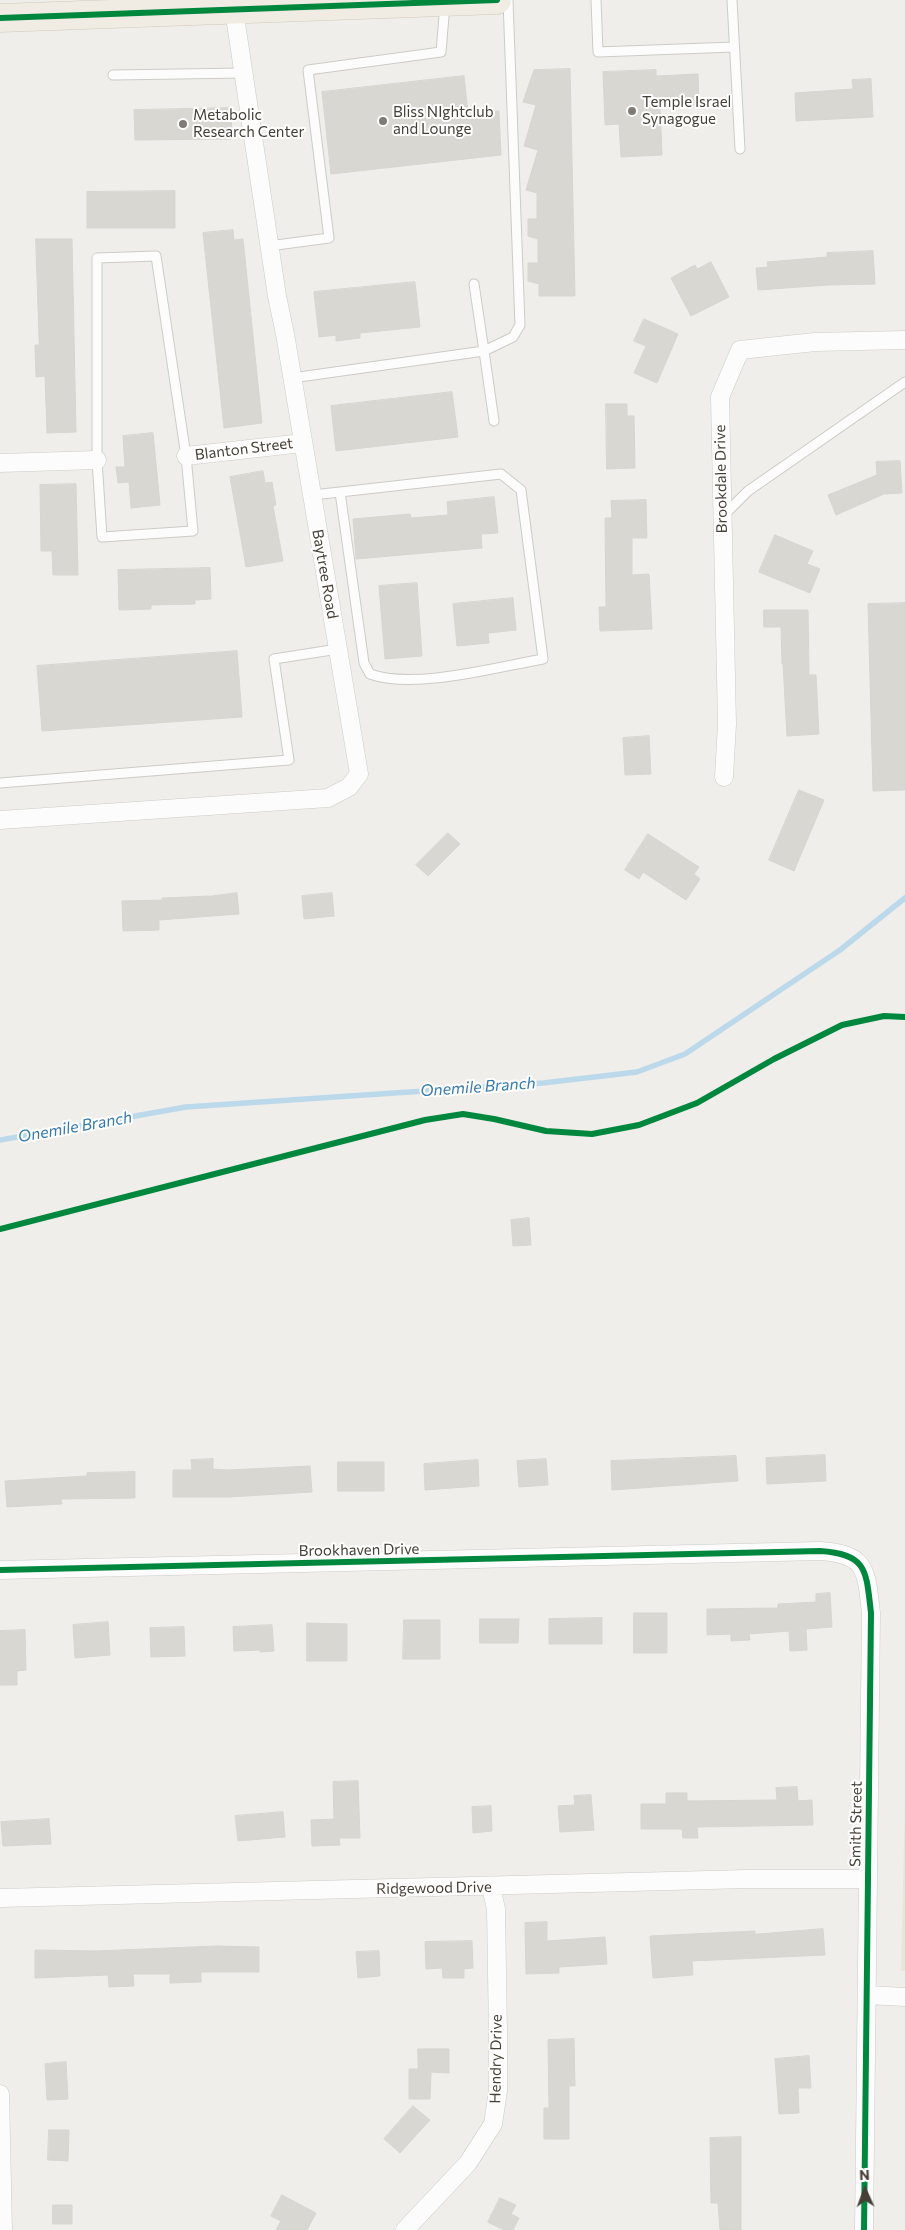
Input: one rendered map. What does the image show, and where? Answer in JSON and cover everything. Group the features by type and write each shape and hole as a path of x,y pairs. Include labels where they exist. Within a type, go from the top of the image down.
{"main road":[{"path":"0,18 143,7 234,10 284,4 497,0"}],"street":[{"name":"Baytree Road","path":"0,820 328,798 349,787 360,774 270,246 234,10"},
{"name":"Brookdale Drive","path":"724,777 727,724 720,397 740,350 814,342 905,340"},
{"name":"Blanton Street","path":"186,456 303,442"},
{"path":"0,464 97,460"},
{"name":"Smith Street","path":"720,1554 834,1552 851,1556 866,1572 871,1613 864,2230"},
{"name":"Brookhaven Drive","path":"0,1570 720,1554"},
{"name":"Ridgewood Drive","path":"0,1898 748,1879 868,1879"},
{"name":"Hendry Drive","path":"405,2230 468,2163 493,2124 498,2091 498,2034 496,1909 491,1886"},
{"path":"867,1995 905,1997"},
{"path":"0,2094 3,2230"}],"lane":[{"path":"292,378 484,351 513,338 520,325 508,0"},
{"path":"596,0 598,52 734,47"},
{"path":"732,0 740,148"},
{"path":"270,246 329,238 308,70 441,52 445,2"},
{"path":"113,75 244,73"},
{"path":"156,256 186,456 193,532 102,537 97,460 97,258 156,256"},
{"path":"474,284 494,421"},
{"path":"722,517 748,491 905,382"},
{"path":"312,495 501,474 514,483 521,490 544,659 438,677 382,678 370,674 364,663 340,492"},
{"path":"0,783 289,760 274,659 338,649"}],"shaded area":[{"path":"905,1802 905,1971 901,1971"}],"building":[{"path":"570,69 575,296 539,296 539,284 528,281 528,263 538,263 538,239 528,236 528,219 537,219 537,193 526,190 538,150 524,146 536,105 523,102 534,70"},
{"name":"Temple Israel Synagogue","path":"656,70 656,76 698,74 699,106 660,107 662,155 621,157 619,124 605,125 603,72"},
{"path":"464,76 468,113 499,111 501,155 331,174 322,92"},
{"path":"871,79 873,117 796,121 795,93 853,89 852,80"},
{"name":"Metabolic Research Center","path":"231,108 232,139 135,140 134,110"},
{"path":"175,191 175,228 87,228 87,192"},
{"path":"233,230 234,240 243,239 262,423 224,428 203,233"},
{"path":"36,239 72,239 76,432 47,433 45,376 36,377 35,345 39,345"},
{"path":"873,251 875,284 758,290 756,268 768,267 767,262 827,257 827,253"},
{"path":"711,262 729,297 691,316 671,278 695,265 697,269"},
{"path":"415,282 420,327 360,333 360,338 336,341 336,335 319,337 314,292"},
{"path":"644,319 678,334 657,383 634,373 646,346 634,341"},
{"path":"452,392 458,437 336,451 331,406"},
{"path":"606,404 627,404 627,416 634,416 635,468 607,469"},
{"path":"153,433 160,505 131,508 129,482 118,483 116,467 125,467 123,436"},
{"path":"900,461 902,493 884,494 836,515 828,495 877,475 876,462"},
{"path":"263,471 265,483 272,482 276,505 273,506 283,561 246,567 230,477"},
{"path":"76,484 78,575 53,575 52,551 41,551 40,485"},
{"path":"494,497 498,533 481,534 482,548 356,559 353,519 410,514 411,518 448,515 447,502"},
{"path":"646,500 647,538 632,538 632,575 649,574 652,629 600,631 599,607 606,607 605,518 612,518 611,501"},
{"path":"775,535 813,551 807,564 820,569 810,593 759,572"},
{"path":"210,568 211,599 195,600 195,604 151,605 151,609 119,610 118,570"},
{"path":"417,583 422,656 385,659 379,586"},
{"path":"513,598 516,630 488,633 489,643 457,646 453,604"},
{"path":"905,603 905,790 873,791 868,604"},
{"path":"764,610 808,610 809,675 816,675 819,734 787,736 781,627 764,627"},
{"path":"237,651 242,717 42,731 37,666"},
{"path":"649,736 651,774 625,775 623,738"},
{"path":"799,790 824,800 794,871 769,860"},
{"path":"448,833 460,844 428,876 416,865"},
{"path":"648,834 699,867 694,874 700,879 686,900 643,872 639,879 625,870"},
{"path":"237,893 239,914 159,920 159,930 123,931 122,901 162,900 162,898"},
{"path":"332,893 334,916 304,919 302,896"},
{"path":"529,1218 531,1245 513,1246 511,1220"},
{"path":"825,1455 826,1481 767,1484 766,1458"},
{"path":"736,1456 738,1481 612,1490 611,1461"},
{"path":"213,1459 213,1469 310,1466 312,1492 229,1497 173,1497 173,1470 192,1470 191,1460"},
{"path":"546,1459 548,1485 519,1487 517,1461"},
{"path":"478,1460 479,1486 425,1490 424,1464"},
{"path":"338,1462 384,1462 384,1491 338,1491"},
{"path":"135,1472 135,1498 61,1499 62,1504 7,1507 5,1481 87,1476 87,1473"},
{"path":"830,1593 832,1627 806,1629 807,1650 790,1651 789,1631 749,1634 750,1640 731,1641 731,1634 707,1635 707,1609 778,1608 778,1604 816,1602 816,1594"},
{"path":"634,1613 667,1613 667,1653 634,1653"},
{"path":"602,1618 602,1644 549,1644 549,1619"},
{"path":"480,1619 519,1619 518,1643 480,1643"},
{"path":"404,1620 440,1620 440,1659 403,1659"},
{"path":"108,1622 110,1655 75,1658 73,1625"},
{"path":"307,1623 347,1624 347,1661 307,1661"},
{"path":"272,1625 274,1651 234,1651 233,1627"},
{"path":"184,1627 185,1656 151,1657 150,1628"},
{"path":"25,1630 26,1670 17,1671 17,1685 0,1685 0,1631"},
{"path":"358,1781 360,1838 339,1838 340,1845 312,1846 311,1820 334,1819 333,1782"},
{"path":"797,1787 798,1801 812,1800 813,1825 697,1827 698,1838 683,1838 682,1829 641,1829 641,1804 666,1804 666,1793 687,1793 687,1801 777,1800 776,1788"},
{"path":"591,1795 594,1830 560,1832 558,1806 575,1805 574,1796"},
{"path":"491,1806 492,1831 473,1833 472,1807"},
{"path":"283,1812 285,1837 238,1841 235,1816"},
{"path":"49,1819 51,1844 3,1846 1,1822"},
{"path":"547,1922 547,1941 605,1937 607,1964 559,1967 559,1973 526,1974 525,1923"},
{"path":"823,1929 825,1955 692,1961 693,1975 653,1978 650,1936 755,1931 755,1934"},
{"path":"472,1941 473,1968 464,1969 464,1978 443,1978 442,1968 426,1969 425,1942"},
{"path":"217,1946 259,1947 259,1972 201,1972 201,1982 170,1983 170,1974 133,1974 134,1986 109,1987 108,1975 35,1978 35,1950 96,1951"},
{"path":"379,1951 380,1976 358,1978 356,1952"},
{"path":"574,2039 575,2086 569,2086 569,2139 544,2139 544,2108 549,2108 548,2040"},
{"path":"418,2049 449,2049 449,2073 431,2072 430,2099 409,2099 409,2069 418,2069"},
{"path":"809,2056 811,2088 798,2088 799,2113 779,2114 775,2059"},
{"path":"66,2062 68,2099 47,2100 45,2064"},
{"path":"413,2106 430,2120 400,2153 384,2139"},
{"path":"49,2130 69,2130 68,2161 48,2160"},
{"path":"741,2137 741,2230 720,2230 718,2203 711,2203 710,2138"},
{"path":"282,2195 316,2213 307,2230 276,2230 281,2221 271,2216"},
{"path":"500,2198 516,2205 511,2214 519,2218 513,2230 504,2230 488,2222"},
{"path":"53,2205 72,2205 72,2224 53,2224"}],"waterway":[{"name":"Onemile Branch","path":"0,1140 186,1107 543,1083 637,1072 685,1054 840,950 905,898"}],"cycle path":[{"path":"0,18 497,0"},
{"path":"0,1229 425,1120 463,1114 546,1131 592,1134 639,1125 697,1103 774,1059 842,1025 884,1016 905,1017"},
{"path":"0,1570 820,1551 848,1556 856,1561 862,1567 868,1586 871,1613 864,2230"}],"place":[{"name":"Temple Israel Synagogue","path":"632,111"},
{"name":"Bliss NIghtclub and Lounge","path":"383,121"},
{"name":"Metabolic Research Center","path":"183,124"}]}
